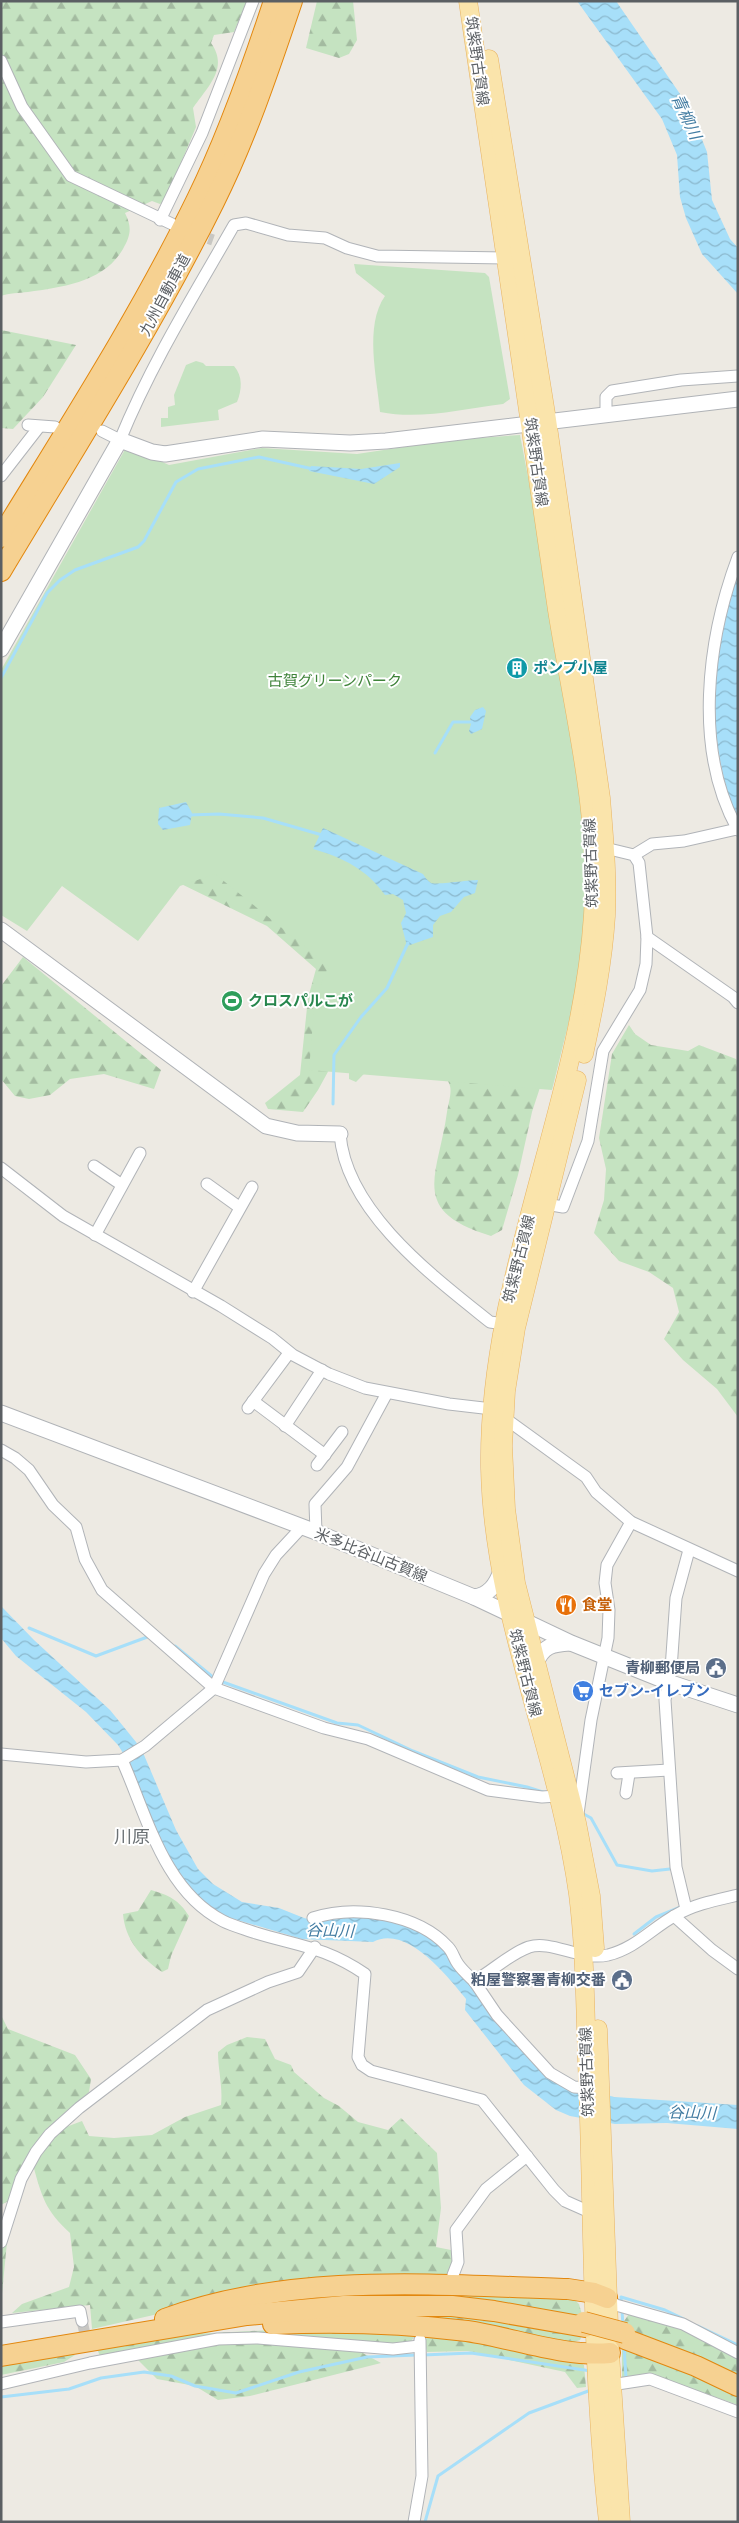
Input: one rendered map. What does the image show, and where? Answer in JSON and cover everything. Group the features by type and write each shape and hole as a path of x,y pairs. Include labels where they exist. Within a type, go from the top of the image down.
{"highway":[{"name":"九州自動車道","path":"1,537 112,356 198,198 254,60 274,1"},
{"name":"九州自動車道","path":"1,571 129,360 215,200 270,67 292,1"},
{"path":"158,2326 188,2310 230,2301 268,2294 356,2286 488,2286 568,2289 600,2295"},
{"path":"1,2356 252,2309 344,2301 452,2301 538,2312 584,2324 660,2345 738,2378"},
{"path":"1,2346 158,2326 387,2324 469,2331 572,2353 603,2354"},
{"path":"625,2336 738,2386"}],"main road":[{"name":"筑紫野古賀線","path":"468,1 506,258 539,421 558,614 588,798 593,850 594,909 584,992 572,1051 504,1324 492,1501 501,1571 510,1614 572,1860 590,1956"},
{"name":"筑紫野古賀線","path":"480,1 539,421 601,798 605,848 606,914 598,989 516,1328 498,1413 506,1509 516,1583 577,1823 591,1896 592,2092 595,2122 608,2522"},
{"name":"筑紫野古賀線","path":"595,2122 592,2213 600,2295"},
{"name":"筑紫野古賀線","path":"603,2354 611,2385 621,2522"}],"street":[{"path":"1,61 22,107 71,176 166,222 253,1"},
{"path":"1,649 120,440 136,402 218,243 234,225 240,222 288,235 325,238 347,248 378,256 506,258"},
{"path":"606,414 606,397 612,391 681,380 738,376"},
{"path":"102,431 152,452 165,454 243,441 386,441 539,421 738,399"},
{"path":"1,476 33,426 55,427"},
{"path":"605,848 634,855 652,844 684,841 737,830 719,785 712,755 709,723 716,640 729,580 738,557"},
{"path":"546,1204 563,1207 588,1141 603,1051 640,990 646,964 647,936 641,870 634,855"},
{"path":"1,930 266,1126 297,1133 340,1134 341,1153 359,1191 404,1251 490,1322 504,1324"},
{"path":"647,936 733,997 738,1003"},
{"path":"95,1235 140,1153"},
{"path":"94,1166 122,1184"},
{"path":"1,1168 63,1216 193,1292 221,1306 272,1338 290,1353 322,1370 365,1388 498,1413 586,1477 596,1492 631,1522 738,1571"},
{"path":"207,1184 240,1208"},
{"path":"193,1292 252,1187"},
{"path":"290,1353 250,1405 285,1426 325,1455"},
{"path":"285,1426 322,1370"},
{"path":"1,1754 86,1762 122,1760 145,1746 214,1688 264,1574 276,1555 309,1529 315,1504 347,1466 387,1393"},
{"name":"米多比谷山古賀線","path":"1,1413 309,1529 474,1597 571,1643 668,1682 738,1705"},
{"path":"317,1465 342,1432"},
{"path":"1,1450 15,1458 29,1470 53,1505 76,1527 85,1559 102,1590 214,1688 324,1728 368,1739 488,1790 542,1797 557,1796"},
{"path":"577,1823 603,1656 608,1638 610,1610 605,1583 607,1565 631,1522"},
{"path":"686,1909 676,1867 664,1700 671,1670 676,1598 690,1550"},
{"path":"474,1597 483,1596 491,1590 497,1582 501,1571"},
{"path":"536,1663 542,1650 550,1645 571,1643"},
{"path":"122,1760 164,1858 184,1888 223,1921 257,1933 315,1948 365,1974 358,2057 362,2065 371,2071 482,2100 526,2156 565,2201 592,2213"},
{"path":"617,1773 630,1774 669,1770"},
{"path":"626,1793 630,1774"},
{"path":"474,1981 514,1954 531,1946 555,1947 590,1956 608,1955 636,1944 686,1909 738,1895"},
{"path":"314,1918 325,1914 357,1912 391,1917 415,1924 432,1934 449,1948 458,1965 474,1981 497,2015 550,2074 574,2087 592,2092"},
{"path":"674,1916 712,1950 738,1969"},
{"path":"1,2242 21,2179 36,2152 50,2134 79,2108 207,2010 268,1982 298,1972 315,1948"},
{"path":"453,2275 458,2262 456,2230 486,2189 526,2156"},
{"path":"600,2295 616,2305 683,2324 738,2353"},
{"path":"1,2322 80,2311 82,2321"},
{"path":"1,2384 89,2357 218,2339 258,2338 393,2349 420,2341 422,2476 414,2522"},
{"path":"611,2385 650,2379 738,2412"}],"green space":[{"path":"1,1 247,1 234,32 214,35 211,43 216,52 217,69 210,84 193,108 196,127 165,201 160,204 152,201 125,213 130,227 126,244 115,260 94,276 68,285 1,296"},
{"path":"317,1 353,1 357,40 349,54 339,58 306,48"},
{"path":"354,264 485,273 489,277 510,399 503,404 442,413 410,415 380,412 373,337 379,308 385,296 356,273"},
{"path":"1,330 76,345 43,397 13,429 1,428"},
{"path":"196,361 206,366 234,366 239,374 241,383 237,402 218,410 219,420 161,427 161,418 168,418 168,407 175,405 174,395 186,365"},
{"name":"古賀グリーンパーク","path":"520,435 556,623 586,813 588,944 552,1090 309,1070 315,998 329,966 215,874 180,886 138,941 62,886 27,931 1,915 1,670 127,446 169,465 262,448 357,454 450,440"},
{"path":"165,837 347,900 341,1048 318,1090 303,1112 268,1109 265,1103 300,1075 308,998 316,969 267,926 171,879"},
{"path":"527,944 566,954 567,1005 532,1112 518,1175 502,1230 491,1236 465,1226 448,1215 438,1203 434,1189 435,1173 451,1092 447,1079 437,1062 419,1043 399,1048 384,1056 356,1082 349,1079 349,1063 360,1050 391,1026 415,989 429,973 464,963 482,951"},
{"path":"23,957 161,1070 154,1089 104,1074 70,1079 50,1095 29,1099 15,1096 1,1079 1,986"},
{"path":"629,1025 635,1034 651,1045 688,1051 699,1045 736,1059 738,1063 738,1417 717,1389 683,1360 664,1339 679,1312 673,1288 649,1272 619,1261 594,1233 604,1200 606,1169 599,1138 612,1054"},
{"path":"151,1890 173,1899 189,1916 171,1956 168,1969 162,1972 147,1961 135,1947 124,1923 123,1914 138,1911"},
{"path":"1,2015 8,2029 75,2055 91,2079 89,2092 32,2148 14,2198 1,2205"},
{"path":"247,2037 265,2039 275,2059 291,2065 294,2072 324,2098 339,2106 358,2122 388,2130 401,2118 437,2153 441,2208 436,2247 451,2250 456,2276 158,2314 92,2329 90,2305 12,2313 22,2304 69,2287 74,2267 70,2233 50,2210 39,2186 33,2165 58,2130 82,2121 89,2136 114,2138 152,2135 185,2117 221,2105 218,2052 227,2045"},
{"path":"1,2237 7,2242 1,2304"},
{"path":"421,2290 573,2298 579,2304 583,2318 400,2296 307,2299 248,2304 278,2296"},
{"path":"451,2311 583,2333 580,2340 574,2342 232,2321"},
{"path":"629,2314 664,2321 738,2356 738,2376 701,2357 635,2333 622,2324"},
{"path":"273,2330 418,2331 410,2343 403,2346 262,2333 100,2356 95,2344 173,2335"},
{"path":"428,2333 576,2360 584,2365 586,2387 577,2388 565,2372 468,2351 427,2352 425,2342"},
{"path":"268,2341 359,2351 381,2363 250,2396 218,2400 195,2386 157,2379 137,2359 222,2342"},
{"path":"622,2345 738,2390 738,2405 656,2376 622,2380"},
{"path":"64,2352 75,2355 64,2362 1,2375 1,2367"}],"water":[{"name":"青柳川","path":"577,1 616,1 689,107 707,152 712,200 730,239 738,248 738,294 702,254 686,218 680,197 677,155 662,119"},
{"path":"400,463 400,467 374,484 309,471 311,466 361,469"},
{"path":"738,571 738,822 727,790 720,758 715,696 722,635"},
{"path":"483,707 486,711 482,729 471,734 469,731 470,717 475,710"},
{"path":"186,802 192,813 190,825 163,830 158,824 159,808"},
{"path":"323,828 423,874 431,883 478,880 475,893 464,897 451,912 440,916 433,925 433,937 407,946 401,923 406,913 403,900 393,894 385,895 370,878 354,866 335,856 313,849"},
{"name":"谷山川","path":"1,1606 34,1640 110,1710 136,1742 144,1755 176,1830 198,1869 213,1884 242,1902 279,1908 316,1921 325,1917 377,1917 420,1929 446,1952 448,1958 551,2079 614,2097 738,2105 738,2129 667,2123 615,2124 570,2116 556,2110 524,2085 465,2010 466,1999 449,1978 426,1955 413,1946 399,1940 386,1938 373,1942 302,1939 224,1916 205,1903 189,1888 163,1849 131,1766 118,1745 86,1712 16,1656 1,1638"}],"waterway":[{"path":"1,678 47,593 60,580 75,570 138,547 144,541 176,482 198,469 259,457 313,469"},
{"path":"435,753 453,722 472,722"},
{"path":"189,815 219,814 263,818 322,835"},
{"path":"333,1104 334,1055 361,1017 387,988 408,943"},
{"path":"29,1628 96,1656 150,1636"},
{"path":"175,1646 214,1678"},
{"path":"220,1681 337,1723 358,1725 413,1751 478,1777 546,1793"},
{"path":"582,1813 591,1818 617,1865 652,1871 670,1869"},
{"path":"634,1934 656,1917 683,1906"},
{"path":"623,2325 621,2297 665,2310 684,2319"},
{"path":"698,2326 738,2345"},
{"path":"624,2346 626,2378"},
{"path":"423,2355 471,2353 591,2371"},
{"path":"1,2397 69,2389 101,2378 144,2372 171,2376 195,2386 236,2393 299,2372 367,2357 417,2355"},
{"path":"425,2522 438,2476 529,2413 591,2390"}],"tunnel":[{"path":"193,233 213,240"},
{"path":"82,2321 88,2347"}],"place":[{"name":"ポンプ小屋","path":"517,668"},
{"name":"クロスパルこが","path":"232,1001"},
{"name":"食堂","path":"566,1605"},
{"name":"青柳郵便局","path":"716,1668"},
{"name":"セブン-イレブン","path":"583,1691"},
{"name":"粕屋警察署青柳交番","path":"622,1980"}],"district":[{"name":"川原","path":"132,1837"}]}
